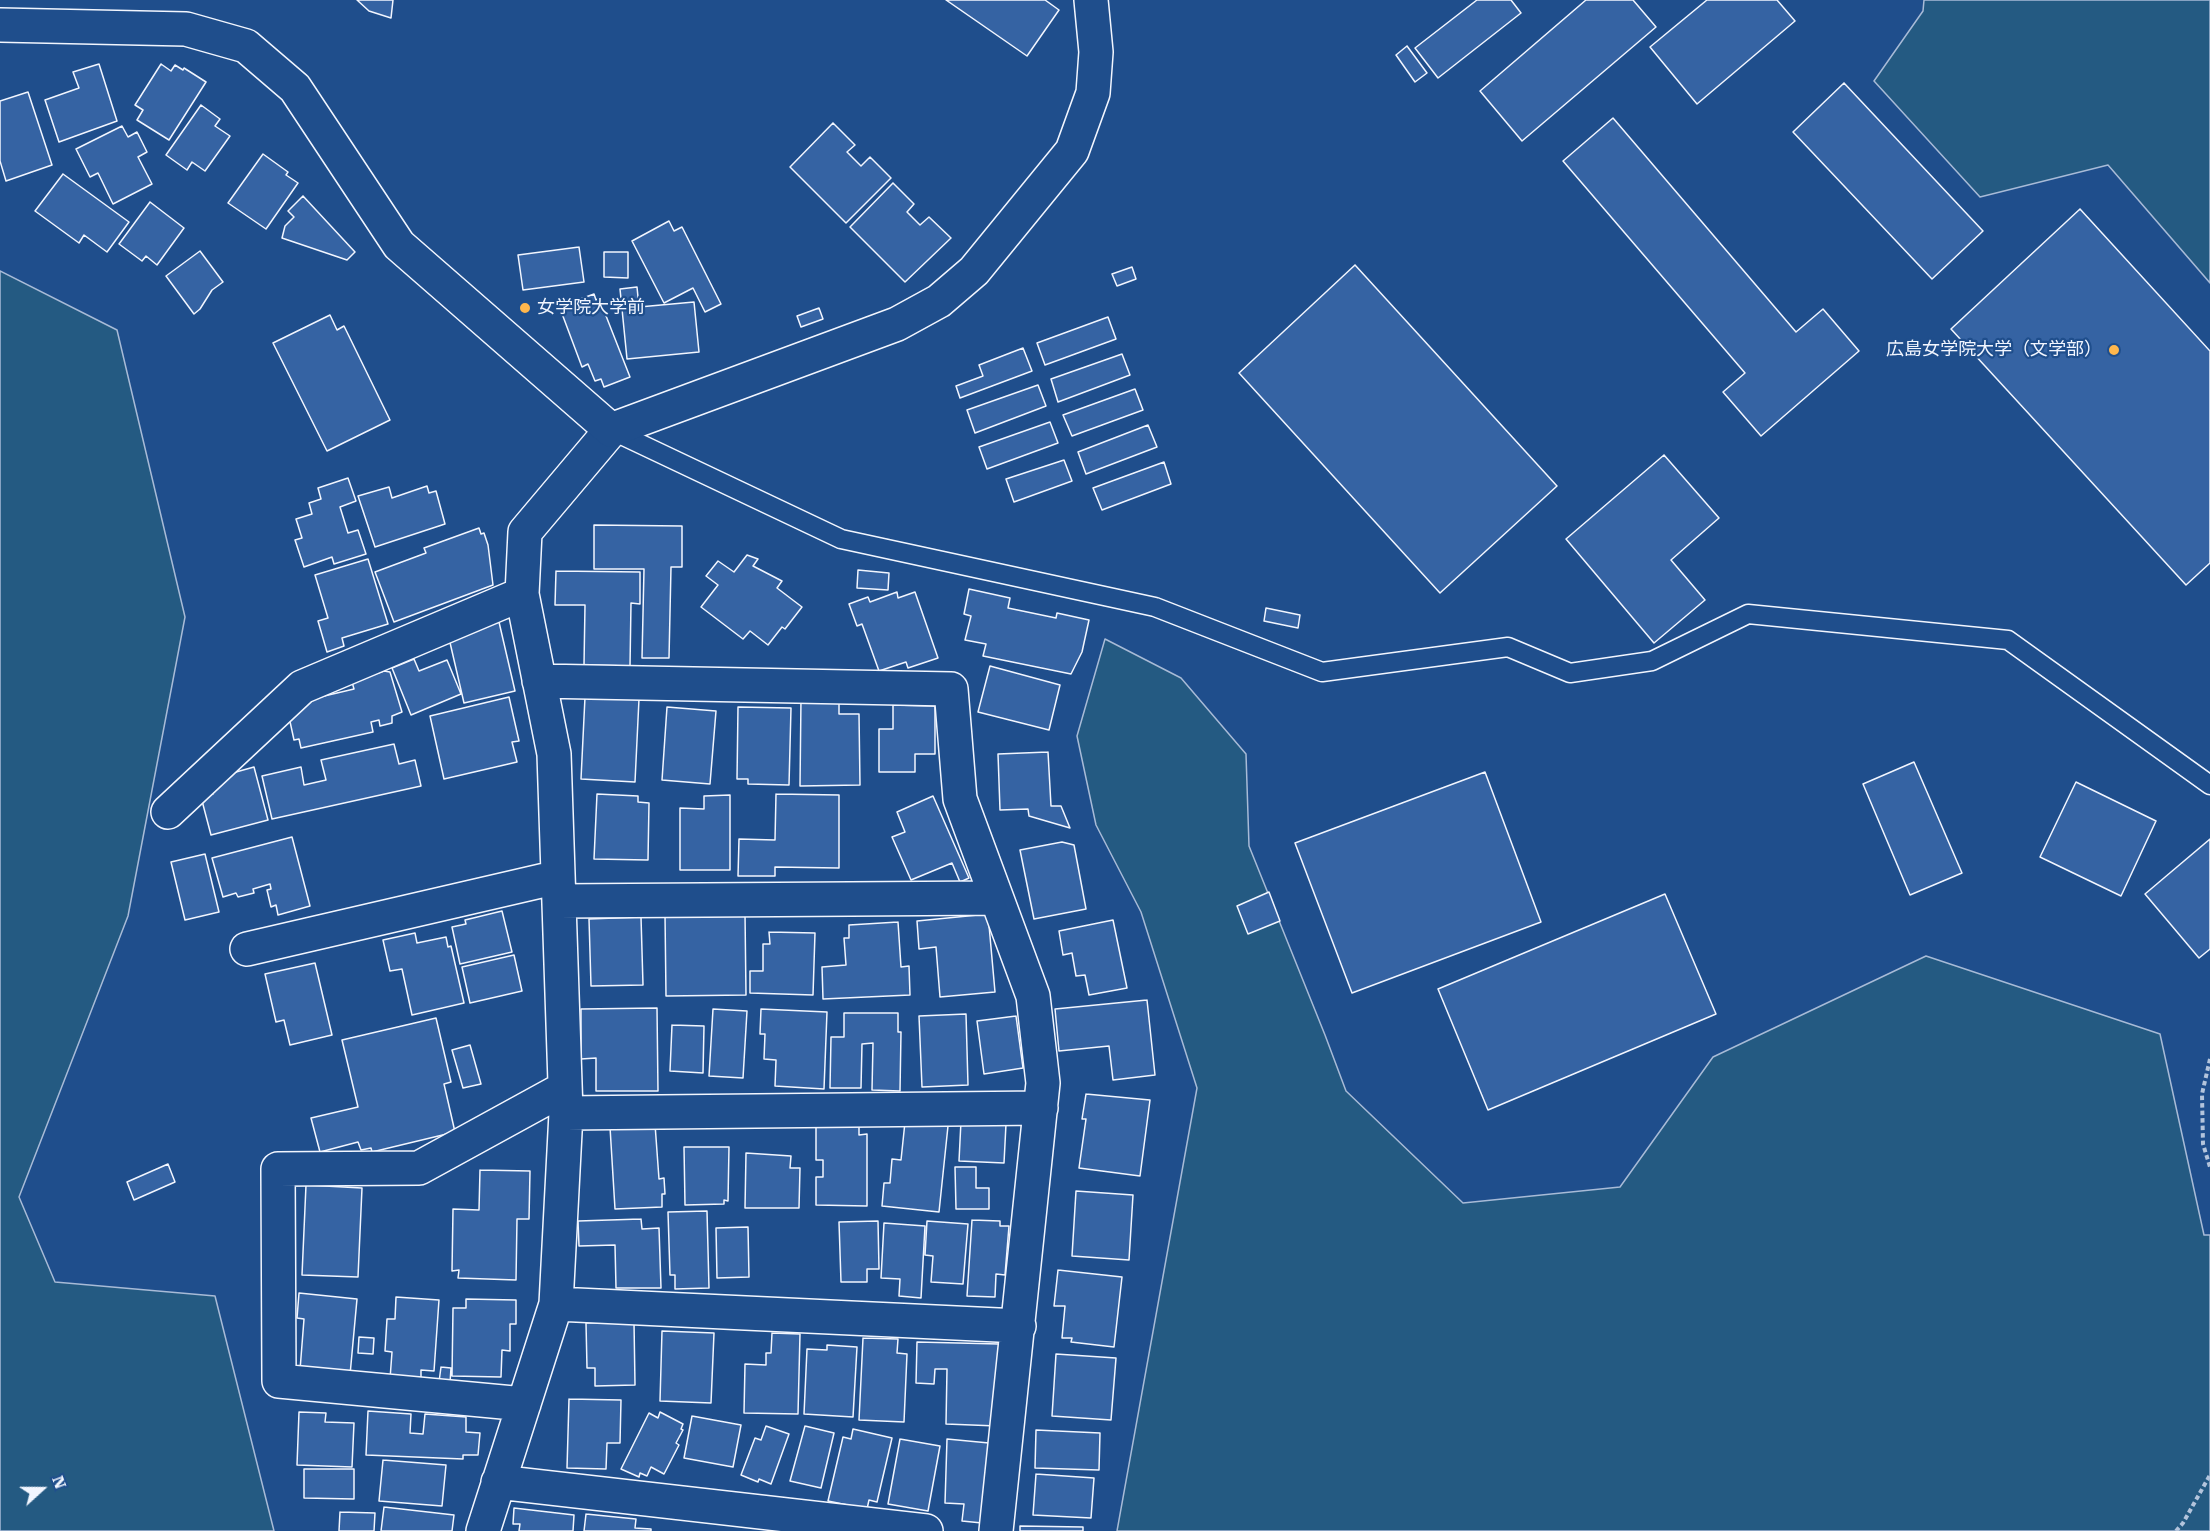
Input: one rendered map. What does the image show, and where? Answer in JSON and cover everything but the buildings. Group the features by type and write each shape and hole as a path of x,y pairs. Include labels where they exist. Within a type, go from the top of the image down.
{"street":[{"path":"483,1531 556,1304 565,1100 554,754 522,594 525,532 611,430 897,324 939,301 974,271 1072,151 1093,93 1096,52 1090,0"},
{"path":"0,25 186,28 246,46 295,88 399,245 611,430"},
{"path":"168,812 302,687 522,594"},
{"path":"539,681 951,689 960,800 1033,996 1043,1083 996,1531"},
{"path":"247,949 559,889 996,898"},
{"path":"524,1404 279,1381 278,1168 419,1168 565,1100 1041,1108"},
{"path":"556,1304 1019,1326"},
{"path":"498,1482 926,1531"}],"lane":[{"path":"611,430 841,539 1155,608 1322,672 1508,647 1570,673 1652,661 1748,614 2008,640 2210,785"}],"path":[{"path":"2210,1059 2202,1094 2204,1144 2210,1167"},
{"path":"2176,1531 2210,1474"}],"shaded area":[{"path":"1924,0 2210,0 2210,283 2108,165 1980,197 1874,81 1923,11"},
{"path":"0,271 117,330 185,617 128,916 19,1197 55,1282 215,1296 274,1531 0,1531"},
{"path":"1105,639 1181,678 1246,754 1249,846 1346,1091 1463,1203 1620,1187 1713,1057 1926,956 2160,1034 2204,1235 2210,1235 2210,1531 1117,1531 1197,1088 1141,912 1096,825 1077,736"}],"place":[{"name":"女学院大学前","path":"525,308"},
{"name":"広島女学院大学（文学部）","path":"2114,350"}]}
